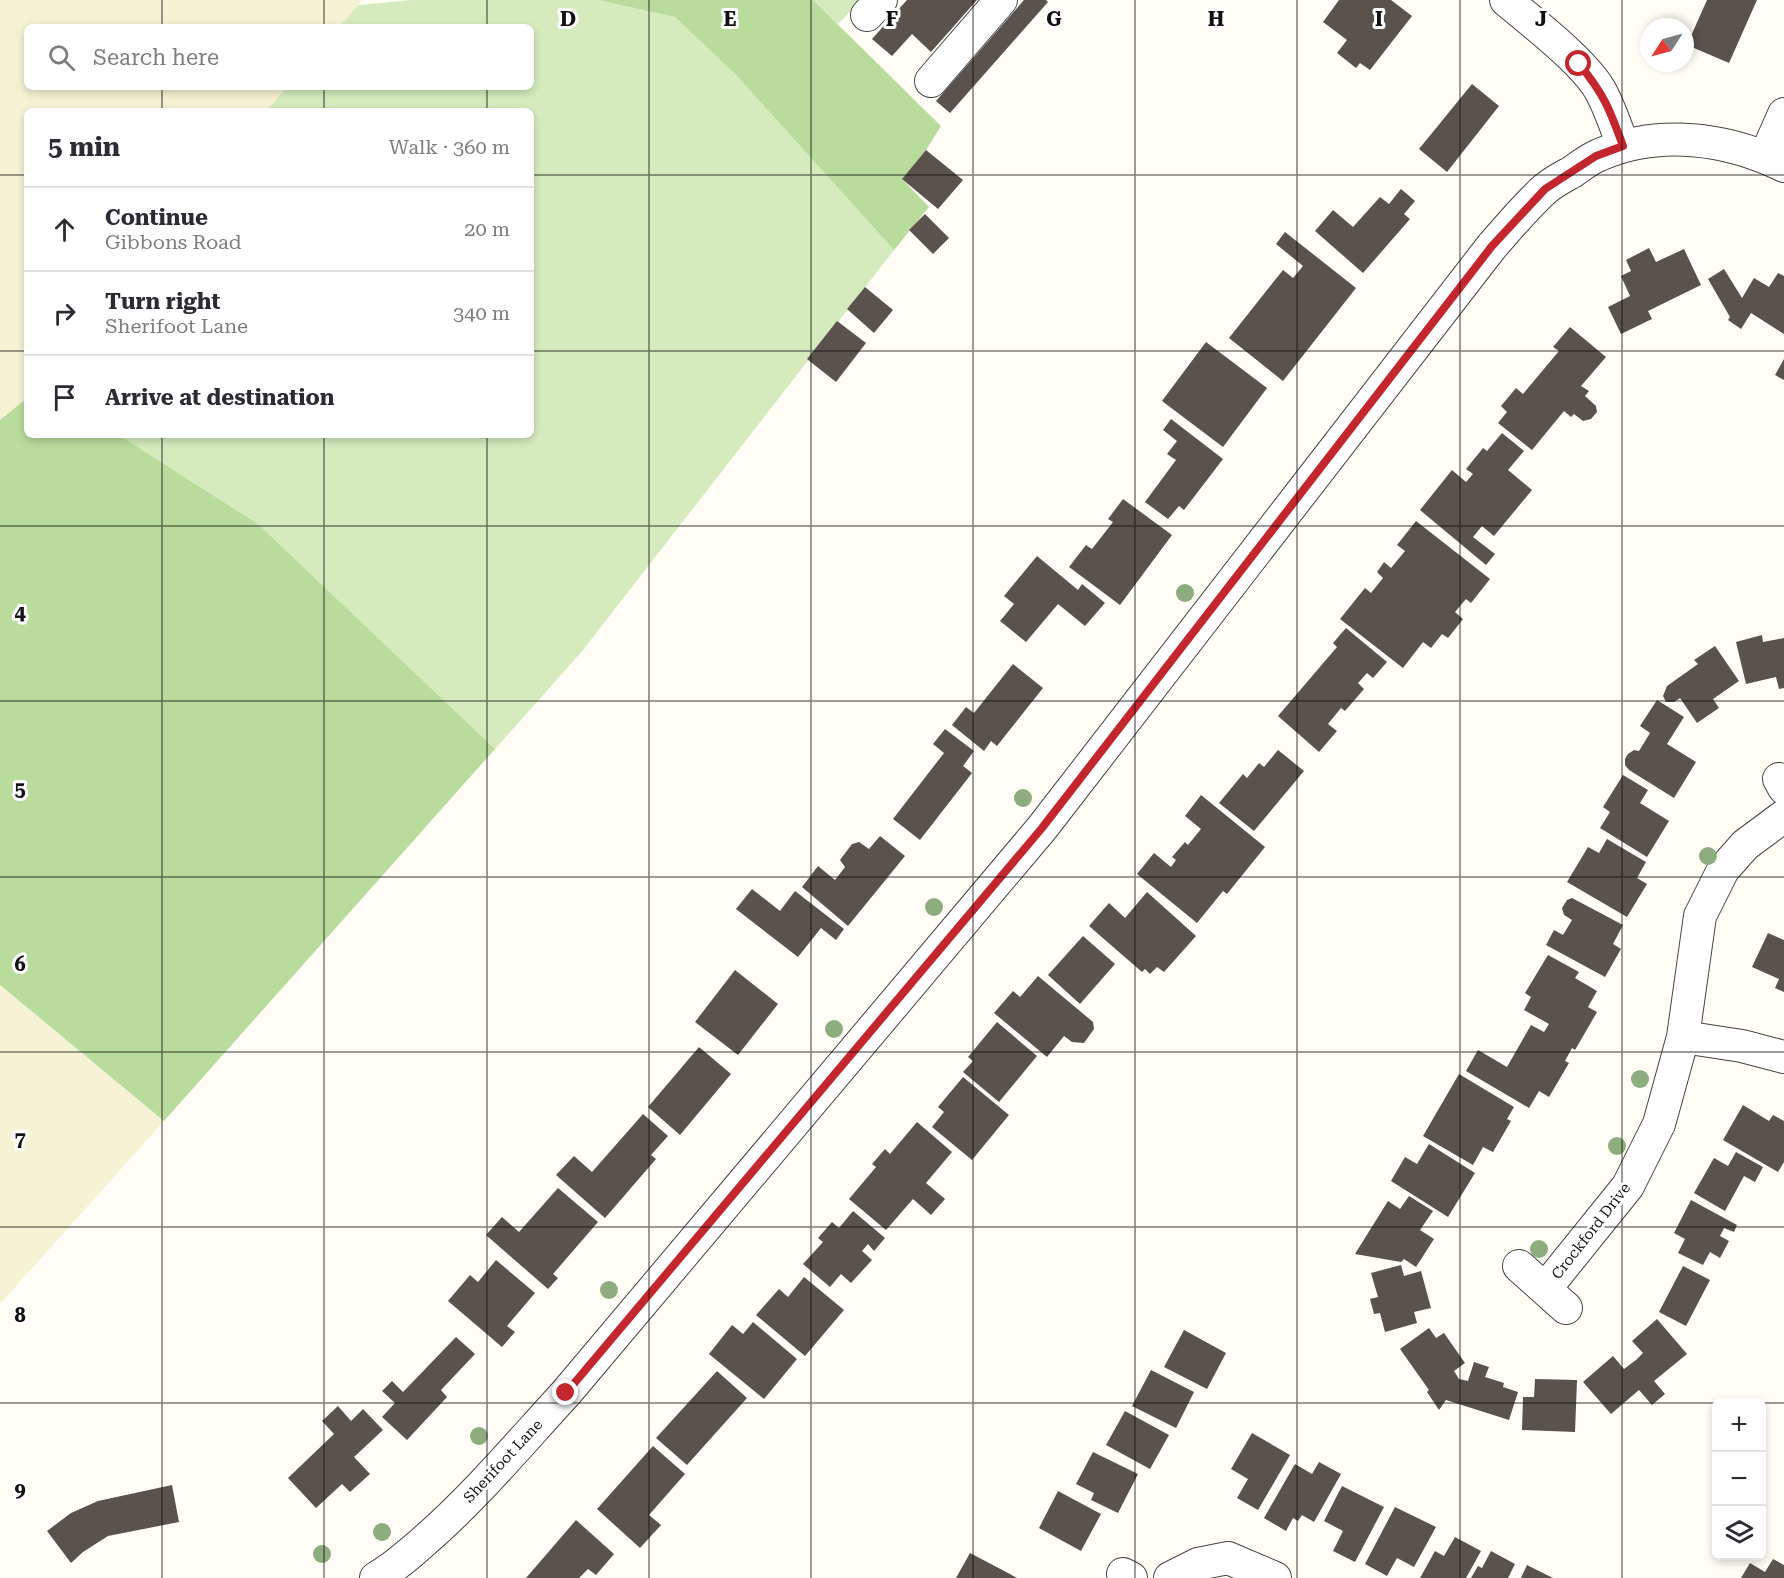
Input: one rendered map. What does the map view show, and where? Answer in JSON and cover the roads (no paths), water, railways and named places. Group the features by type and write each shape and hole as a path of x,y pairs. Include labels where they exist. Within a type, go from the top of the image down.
{"street":[{"path":"931,81 1001,0"},
{"path":"1506,0 1579,64 1598,88 1610,109 1623,146"},
{"path":"1774,161 1784,114"},
{"name":"Sherifoot Lane","path":"376,1578 390,1570 442,1525 566,1393 1034,837 1492,246 1545,189 1596,156 1623,146 1660,141 1694,139 1721,144 1774,161"},
{"name":"Crockford Drive","path":"1519,1266 1555,1298 1628,1186 1659,1124 1683,1037 1700,916 1723,870 1745,845 1784,816"},
{"path":"1683,1037 1742,1046 1784,1057"},
{"path":"1170,1578 1198,1563 1228,1558 1275,1578"}]}
